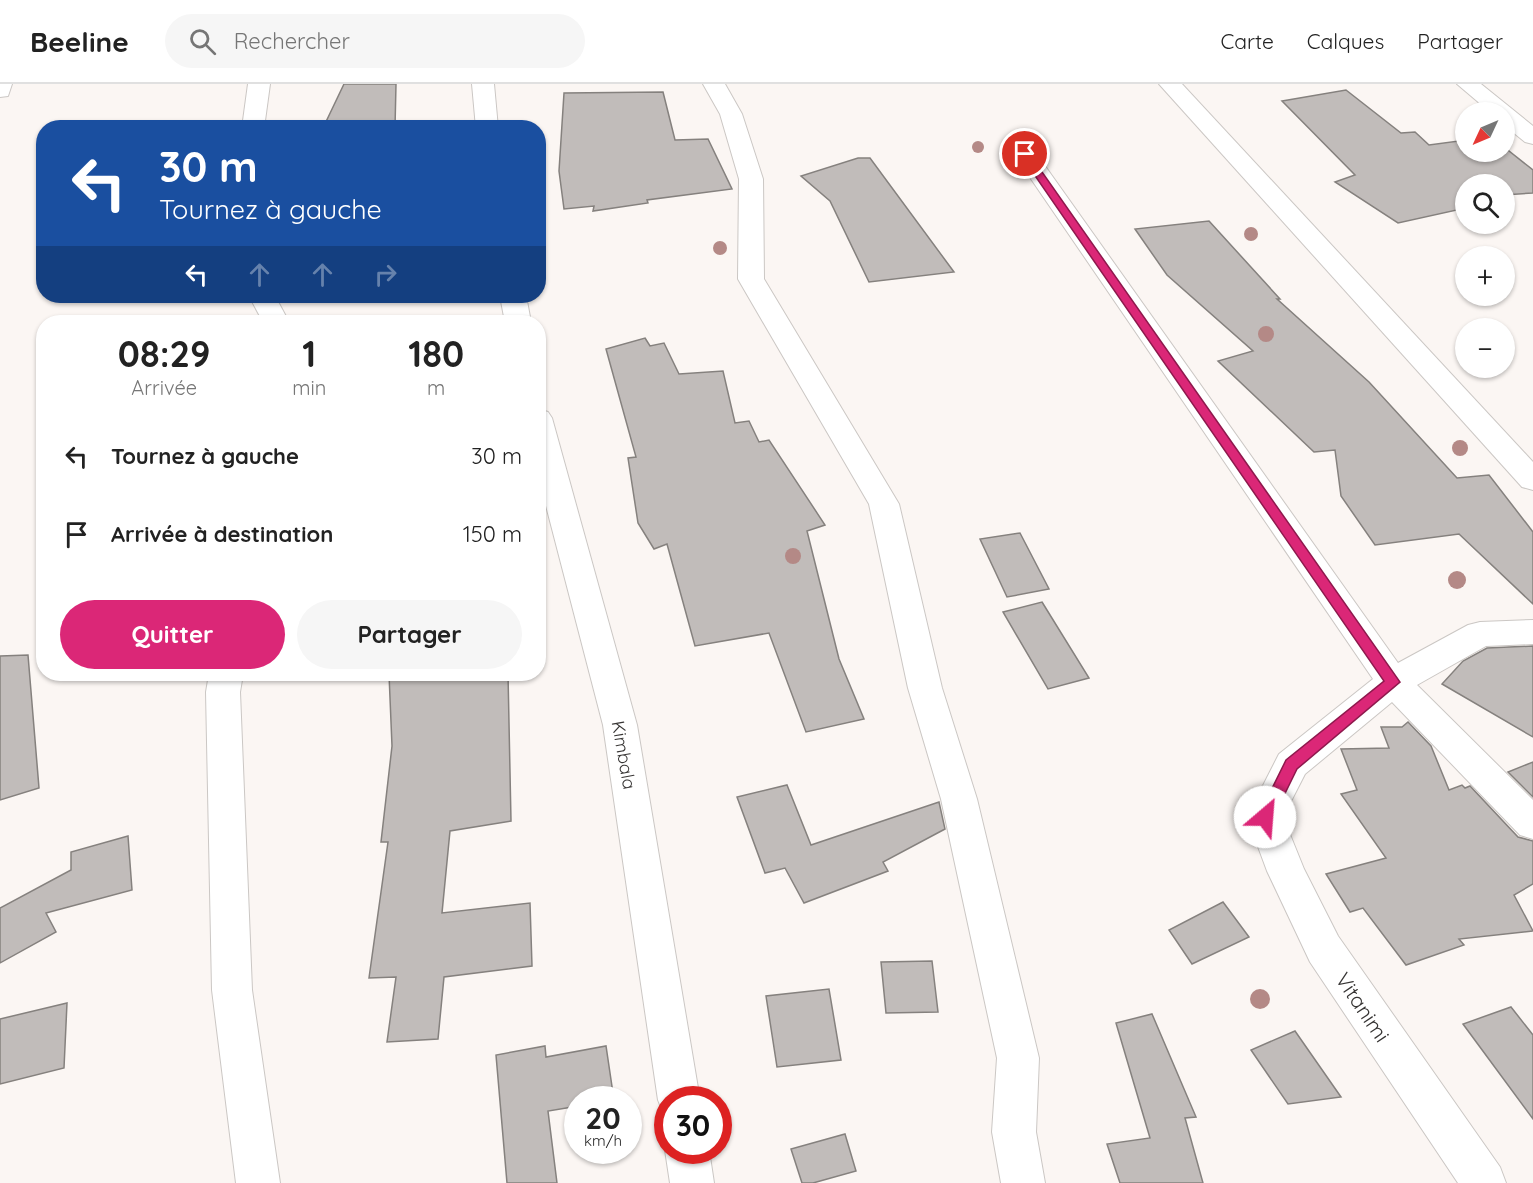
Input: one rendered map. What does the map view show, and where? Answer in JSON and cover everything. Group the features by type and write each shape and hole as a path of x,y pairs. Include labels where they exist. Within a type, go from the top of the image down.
{"street":[{"path":"0,91 1,84"},
{"path":"254,120 259,84"},
{"path":"483,84 486,120"},
{"path":"714,84 731,114 751,179 751,279 884,504 925,688 959,799 1018,1058 1014,1132 1023,1183"},
{"path":"1170,84 1533,480"},
{"path":"1468,84 1490,102"},
{"path":"1515,122 1533,137"},
{"path":"1025,154 1393,682 1533,824"},
{"name":"Kimbala","path":"546,448 620,724 677,1086"},
{"path":"1393,682 1480,634 1533,632"},
{"path":"225,681 223,692 232,990 258,1183"},
{"name":"Vitanimi","path":"1393,682 1292,764 1265,817 1286,871 1324,949 1484,1183"},
{"path":"689,1164 692,1183"}],"building":[{"path":"344,84 396,84 395,120 327,120"},
{"path":"1346,90 1401,133 1415,132 1429,145 1455,141 1455,162 1515,162 1515,156 1533,170 1533,193 1515,194 1515,174 1455,174 1455,210 1398,223 1335,182 1355,175 1282,101"},
{"path":"663,92 675,140 708,139 732,189 647,200 648,203 593,211 594,206 564,209 559,171 564,93"},
{"path":"858,158 870,158 954,272 869,282 830,201 801,176"},
{"path":"1209,221 1280,299 1277,299 1369,382 1457,478 1489,475 1533,532 1533,604 1459,534 1375,545 1341,496 1335,450 1314,452 1218,361 1253,351 1167,275 1135,229"},
{"path":"645,338 650,346 664,343 679,374 723,371 735,423 749,421 759,442 769,440 825,525 807,531 839,659 864,719 806,732 769,633 695,646 667,544 654,549 638,523 628,458 636,457 606,349"},
{"path":"1020,533 1049,589 1007,597 980,539"},
{"path":"1042,602 1089,678 1048,689 1003,612"},
{"path":"1533,646 1533,737 1442,684 1463,661 1487,648"},
{"path":"28,655 39,788 0,800 0,656"},
{"path":"389,681 508,681 511,821 450,831 442,913 530,903 532,966 444,977 438,1039 387,1042 396,977 369,978 388,842 381,842 392,746"},
{"path":"1408,722 1431,746 1449,790 1462,785 1465,788 1470,786 1518,837 1533,841 1533,884 1514,895 1533,931 1459,939 1464,945 1406,965 1363,908 1350,912 1326,874 1386,858 1341,794 1357,790 1341,749 1389,748 1381,727 1402,727"},
{"path":"1533,762 1533,797 1508,772"},
{"path":"787,785 811,845 939,802 945,829 883,862 888,871 804,903 785,868 765,873 737,797"},
{"path":"128,836 132,890 46,913 56,932 0,963 0,908 71,870 71,852"},
{"path":"1223,902 1249,937 1192,964 1169,930"},
{"path":"932,961 938,1012 886,1013 881,962"},
{"path":"829,989 841,1060 777,1067 766,996"},
{"path":"67,1003 64,1068 0,1084 0,1019"},
{"path":"1511,1007 1533,1035 1533,1119 1463,1024"},
{"path":"1152,1014 1196,1117 1185,1118 1203,1183 1120,1183 1107,1144 1150,1138 1116,1023"},
{"path":"1295,1031 1341,1097 1288,1104 1251,1050"},
{"path":"545,1046 546,1057 606,1046 612,1086 564,1086 564,1108 548,1111 557,1183 507,1183 496,1055"},
{"path":"845,1134 856,1171 813,1183 802,1183 791,1149"}],"route":[{"path":"1025,154 1393,682 1292,764 1265,817"}]}
